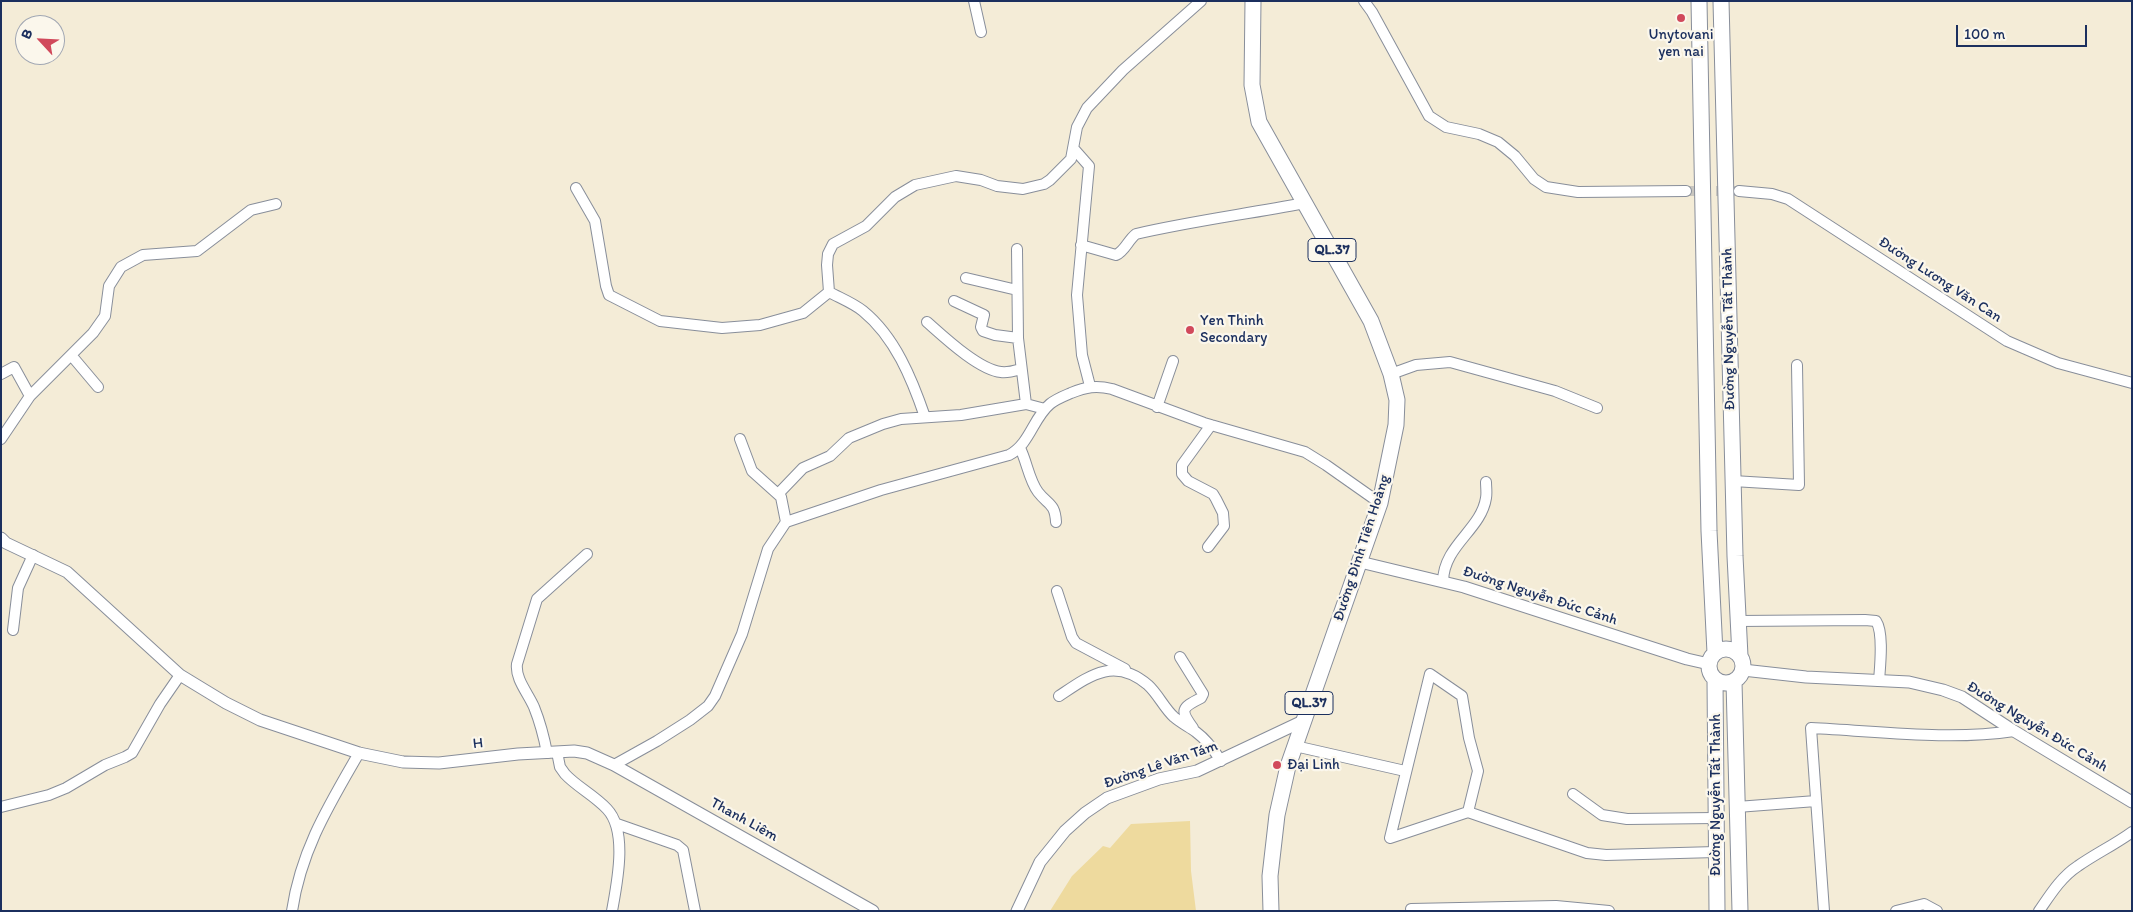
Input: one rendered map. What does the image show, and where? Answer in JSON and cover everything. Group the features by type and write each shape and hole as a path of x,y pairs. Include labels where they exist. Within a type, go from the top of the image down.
{"main road":[{"name":"Đường Đinh Tiên Hoàng","path":"1253,1 1252,85 1259,122 1371,321 1392,374 1397,400 1396,425 1390,464 1380,503 1303,721 1277,815 1270,876 1271,911"},
{"path":"1699,2 1721,3"},
{"name":"Đường Nguyễn Tất Thành","path":"1699,2 1703,301 1712,659 1710,674 1715,680 1717,911"},
{"name":"Đường Nguyễn Tất Thành","path":"1721,3 1738,621 1737,807 1740,911"},
{"path":"1703,301 1728,299"},
{"path":"1712,659 1728,649 1739,669 1721,683 1715,680"}],"street":[{"path":"974,1 981,32"},
{"path":"830,292 827,265 828,254 833,244 866,226 901,192 923,182 956,176 981,180 997,186 1023,189 1044,184 1066,166 1071,159 1077,127 1087,108 1123,70 1201,1"},
{"path":"1364,1 1372,12 1429,116 1446,127 1478,134 1498,142 1515,156 1541,184 1549,188 1578,192 1686,191"},
{"path":"1074,148 1089,166 1081,245 1078,302 1082,354 1090,386"},
{"path":"576,188 595,221 606,286 610,295 660,321 722,328 760,325 804,313 830,292"},
{"name":"Đường Lương Văn Can","path":"1739,191 1772,194 1788,199 2007,341 2058,363 2132,383"},
{"path":"1081,245 1116,255 1136,234 1211,218 1256,213 1304,203"},
{"path":"1,439 30,396 93,332 105,316 109,286 120,267 143,256 197,251 251,210 276,204"},
{"path":"1017,249 1018,338 1026,404"},
{"path":"966,278 1017,290"},
{"path":"830,292 862,310 884,335 903,363 925,417"},
{"path":"954,301 984,315 982,331 1018,338"},
{"path":"927,322 948,341 988,367 1000,372 1021,369"},
{"path":"71,355 98,387"},
{"path":"1157,407 1173,361"},
{"path":"1392,374 1416,365 1450,362 1555,391 1597,408"},
{"path":"1733,481 1799,484 1797,365"},
{"path":"1,374 14,367 30,396"},
{"path":"614,764 657,741 708,706 715,696 742,634 768,549 786,522 881,490 1009,455 1020,448 1045,409 1057,399 1090,386 1098,385 1112,389 1157,407 1304,452 1380,503"},
{"path":"779,493 803,468 830,456 849,438 862,431 901,419 961,415 1026,404 1045,409"},
{"path":"1208,547 1224,526 1223,513 1212,494 1188,482 1182,474 1181,468 1184,461 1212,425"},
{"path":"740,439 752,471 779,493 786,522"},
{"path":"1020,448 1026,459 1035,487 1053,506 1056,522"},
{"path":"1443,581 1443,572 1450,556 1483,510 1487,497 1486,482"},
{"name":"H","path":"1,538 6,543 67,572 180,675 226,703 260,720 359,753 421,764 574,751 600,758"},
{"path":"587,554 537,599 517,664 517,673 560,767 565,774 606,808 617,824 616,885 612,911"},
{"path":"13,630 18,588 34,556"},
{"name":"Đường Nguyễn Đức Cảnh","path":"1360,562 1443,581 1687,659 1712,659"},
{"path":"1057,591 1072,638 1076,643 1120,666 1147,684 1175,718 1206,739 1221,761"},
{"path":"1738,621 1876,621 1880,634 1880,682"},
{"path":"1180,657 1202,694 1201,698 1186,706 1183,713 1196,731"},
{"name":"Đường Nguyễn Đức Cảnh","path":"1739,669 1806,677 1909,682 1953,693 2014,732 2132,802"},
{"path":"1059,696 1088,676 1098,672 1116,670 1131,674"},
{"path":"1468,812 1478,771 1469,738 1462,696 1430,674 1390,838 1468,812 1587,853 1606,855 1716,852"},
{"path":"1,807 49,795 66,788 88,774 132,753 160,704 180,675"},
{"name":"Đường Lê Văn Tám","path":"1017,911 1040,862 1065,831 1085,813 1107,798 1159,779 1197,771 1303,721"},
{"path":"1824,911 1811,728 1957,736 2014,732"},
{"path":"1295,746 1405,771"},
{"path":"292,911 304,859 314,832 359,753"},
{"name":"Thanh Liêm","path":"600,758 614,764 873,911"},
{"path":"1574,794 1602,815 1619,818 1715,818"},
{"path":"1737,807 1816,801"},
{"path":"617,824 677,845 683,850 695,911"},
{"path":"2039,911 2052,892 2069,873 2132,832"},
{"path":"1896,911 1924,904 1937,911"},
{"path":"1411,909 1438,910 1556,906 1609,911"}],"sand":[{"path":"1190,821 1191,871 1196,911 1050,911 1072,876 1103,846 1110,848 1131,824"}],"tunnel":[{"path":"1686,191 1739,191"}],"place":[{"name":"Unytovani yen nai","path":"1681,18"},
{"name":"Yen Thinh Secondary","path":"1190,330"},
{"name":"Đại Linh","path":"1277,765"}]}
